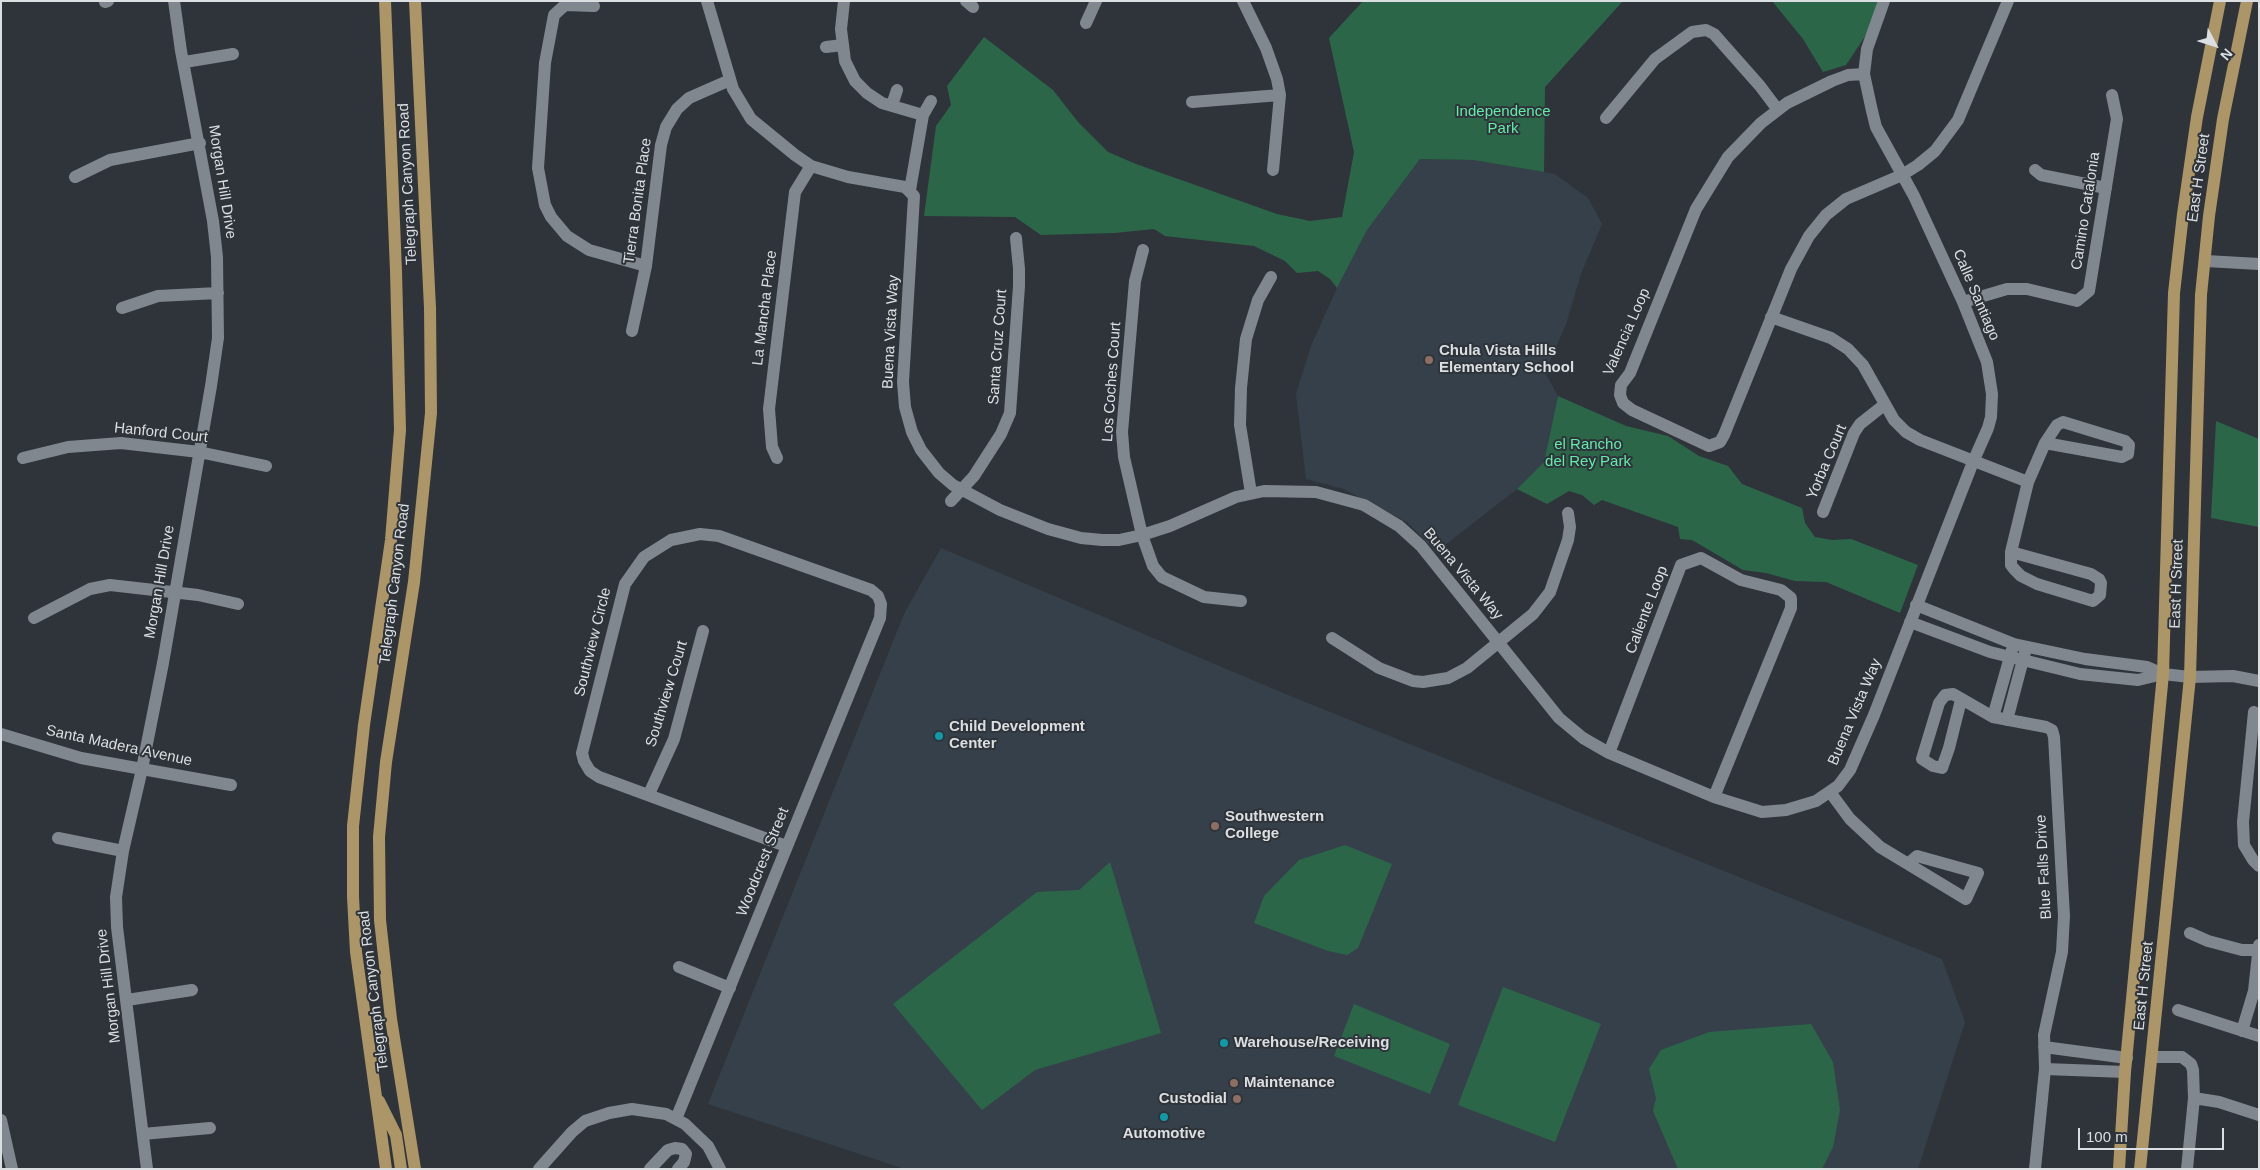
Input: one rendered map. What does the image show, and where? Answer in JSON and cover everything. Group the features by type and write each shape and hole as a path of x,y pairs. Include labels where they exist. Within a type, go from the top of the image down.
{"main road":[{"name":"Telegraph Canyon Road","path":"385,1 396,271 400,430 391,540 364,725 353,835 356,952 386,1169"},
{"name":"Telegraph Canyon Road","path":"415,1 430,308 431,413 414,582 386,762 380,846 380,920 391,1020 415,1169"},
{"name":"East H Street","path":"2119,1169 2125,1072 2163,674 2174,293 2182,214 2196,117 2220,1"},
{"name":"East H Street","path":"2140,1169 2153,1057 2190,677 2201,305 2209,216 2223,119 2247,1"},
{"path":"376,1094 388,1115 396,1135 401,1169"}],"street":[{"name":"Morgan Hill Drive","path":"147,1169 116,897 123,851 142,769 175,592 218,338 217,257 200,143 185,62 181,51 174,1"},
{"path":"707,1 733,89 751,119 811,166 848,177 905,187 910,190"},
{"path":"844,1 841,29 845,60 855,81 866,93 882,102 923,115"},
{"path":"1086,23 1096,1"},
{"path":"1244,1 1278,79 1280,95 1273,170"},
{"name":"Calle Santiago","path":"1884,1 1867,49 1864,74 1876,127 1914,196 1963,302 1987,362 1992,394 1988,428 1916,605"},
{"name":"Valencia Loop","path":"1864,74 1832,81 1802,95 1778,110 1749,134 1728,157 1696,209 1630,373 1621,384 1620,395 1623,403 1632,410 1709,446 1720,442 1771,317 1809,236 1836,206 1857,193 1902,175 1918,166 1935,151 1958,120 2008,1"},
{"path":"594,6 565,5 554,16 545,63 538,168 546,205 551,217 567,236 589,250 646,266"},
{"path":"1606,118 1655,58 1692,32 1706,30 1714,34 1760,86 1778,110"},
{"path":"826,47 843,45"},
{"path":"185,62 233,54"},
{"name":"Tierra Bonita Place","path":"632,331 646,266 661,144 666,127 677,109 689,98 730,80"},
{"path":"892,105 897,90"},
{"path":"1192,102 1280,95"},
{"name":"Camino Catalonia","path":"1963,302 2007,289 2027,289 2078,300 2089,291 2117,119 2112,96"},
{"name":"Buena Vista Way","path":"931,100 923,115 910,190 915,202 907,293 903,382 905,407 912,432 926,457 939,473 961,490 1000,510 1048,529 1082,538 1119,540 1170,526 1236,497 1251,493 1286,490 1316,492 1364,505 1399,526 1421,546 1559,718 1583,738 1609,753 1714,797 1762,812 1786,810 1808,804 1830,792 1844,778 1855,762 1916,605"},
{"path":"75,177 110,160 200,143"},
{"name":"La Mancha Place","path":"778,458 772,448 769,411 795,192 811,166"},
{"path":"2035,170 2041,175 2106,188"},
{"name":"Santa Cruz Court","path":"951,501 974,476 1001,434 1010,412 1020,269 1016,238"},
{"name":"Los Coches Court","path":"1142,250 1135,281 1122,432 1124,457 1142,535 1153,566 1162,577 1204,597 1241,602"},
{"path":"2206,261 2259,264"},
{"path":"1251,493 1240,425 1241,388 1246,339 1258,300 1271,277"},
{"path":"122,308 158,296 218,293"},
{"path":"1771,317 1831,338 1848,350 1862,365 1884,405 1897,423 1920,440 2028,482"},
{"name":"Yorba Court","path":"1823,512 1854,433 1860,424 1884,405"},
{"path":"2011,552 2091,574 2099,579 2100,595 2093,601 2037,584 2021,576 2011,565 2011,552 2028,482 2045,443 2057,425 2063,422 2125,441 2129,450 2128,454 2122,457 2045,443"},
{"name":"Hanford Court","path":"24,458 68,447 121,442 199,452 266,466"},
{"path":"1332,638 1379,668 1413,681 1423,682 1448,678 1467,668 1533,614 1550,592 1568,540 1570,527 1568,514"},
{"name":"Southview Circle","path":"786,846 594,774 586,766 582,753 625,584 636,565 652,550 680,537 700,534 719,536 871,590 878,596 881,604 880,618"},
{"name":"Caliente Loop","path":"1609,753 1681,565 1701,558 1741,580 1781,590 1790,598 1791,608 1714,797"},
{"path":"34,618 90,589 110,585 175,592 238,604"},
{"path":"1916,605 2020,645 2085,659 2147,667 2163,674 2190,677 2233,676 2259,681"},
{"name":"Woodcrest Street","path":"676,1119 880,618"},
{"path":"1910,622 2016,659 2080,674 2138,680 2163,674"},
{"name":"Southview Court","path":"649,794 674,739 703,630"},
{"path":"1993,717 2020,645"},
{"path":"2007,720 2016,659"},
{"path":"1954,694 1961,700 1942,768 1933,766 1922,759 1939,703 1946,696 1954,694"},
{"name":"Blue Falls Drive","path":"1961,700 1993,717 2046,727 2052,730 2054,738 2064,916 2062,952 2044,1035 2045,1069 2035,1169"},
{"path":"2254,712 2254,751 2243,822 2244,845 2252,860 2259,866"},
{"name":"Santa Madera Avenue","path":"1,734 81,758 232,785"},
{"path":"1830,792 1839,806 1880,847 1908,864 1966,899 1978,873 1917,856 1908,864"},
{"path":"58,838 123,851"},
{"path":"2190,932 2208,941 2242,950 2258,948 2254,991 2242,1031"},
{"path":"679,967 730,988"},
{"path":"127,1000 192,990"},
{"path":"2178,1010 2259,1036"},
{"path":"2044,1047 2127,1058"},
{"path":"2153,1057 2182,1057 2191,1064 2194,1098 2190,1168"},
{"path":"2045,1069 2125,1072"},
{"path":"2194,1098 2219,1102 2259,1115"},
{"path":"539,1169 572,1132 585,1121 609,1113 632,1109 655,1111 676,1119 702,1138 714,1155 720,1169"},
{"path":"1,1120 12,1169"},
{"path":"143,1134 210,1128"},
{"path":"650,1169 668,1150 675,1148 682,1149 686,1154 684,1162 678,1169"}],"shaded area":[{"name":"Chula Vista Hills Elementary School","path":"1420,159 1473,160 1555,174 1588,198 1602,224 1581,274 1566,324 1545,373 1558,396 1544,462 1517,489 1436,552 1407,522 1344,489 1306,479 1296,394 1311,346 1337,288 1367,230"},
{"name":"Southwestern College","path":"941,548 1283,693 1942,959 1965,1022 1918,1169 905,1169 708,1104 904,614"}],"green space":[{"name":"Independence Park","path":"1363,1 1623,1 1545,87 1544,172 1473,160 1420,159 1367,230 1337,288 1330,279 1318,271 1297,273 1285,261 1254,246 1165,236 1154,229 1115,233 1041,235 1015,217 924,216 936,126 951,105 947,86 984,37 1053,90 1078,122 1108,152 1136,164 1277,214 1310,221 1342,217 1354,152 1329,38"},
{"path":"1772,1 1880,1 1868,32 1846,65 1823,72 1803,39"},
{"name":"el Rancho del Rey Park","path":"1558,396 1626,426 1668,436 1699,456 1728,466 1742,484 1802,508 1805,523 1815,537 1832,540 1851,539 1918,565 1900,613 1826,582 1795,581 1766,573 1743,570 1692,540 1680,539 1678,527 1602,500 1594,505 1582,495 1569,491 1547,504 1517,489 1544,462"},
{"path":"2216,421 2259,439 2259,527 2211,518"},
{"path":"1345,845 1392,864 1358,948 1347,955 1328,951 1254,923 1264,896 1299,860"},
{"path":"1110,862 1161,1033 1035,1070 982,1110 893,1004 1037,892 1079,890"},
{"path":"1503,987 1601,1024 1555,1142 1458,1105"},
{"path":"1354,1004 1450,1044 1430,1094 1334,1056"},
{"path":"1811,1024 1833,1062 1840,1110 1833,1147 1822,1169 1678,1169 1653,1111 1656,1098 1649,1069 1661,1050 1709,1032"}],"place":[{"name":"Chula Vista Hills Elementary School","path":"1429,360"},
{"name":"Child Development Center","path":"939,736"},
{"name":"Southwestern College","path":"1215,826"},
{"name":"Warehouse/Receiving","path":"1224,1043"},
{"name":"Maintenance","path":"1234,1083"},
{"name":"Custodial","path":"1237,1099"},
{"name":"Automotive","path":"1164,1117"}]}
